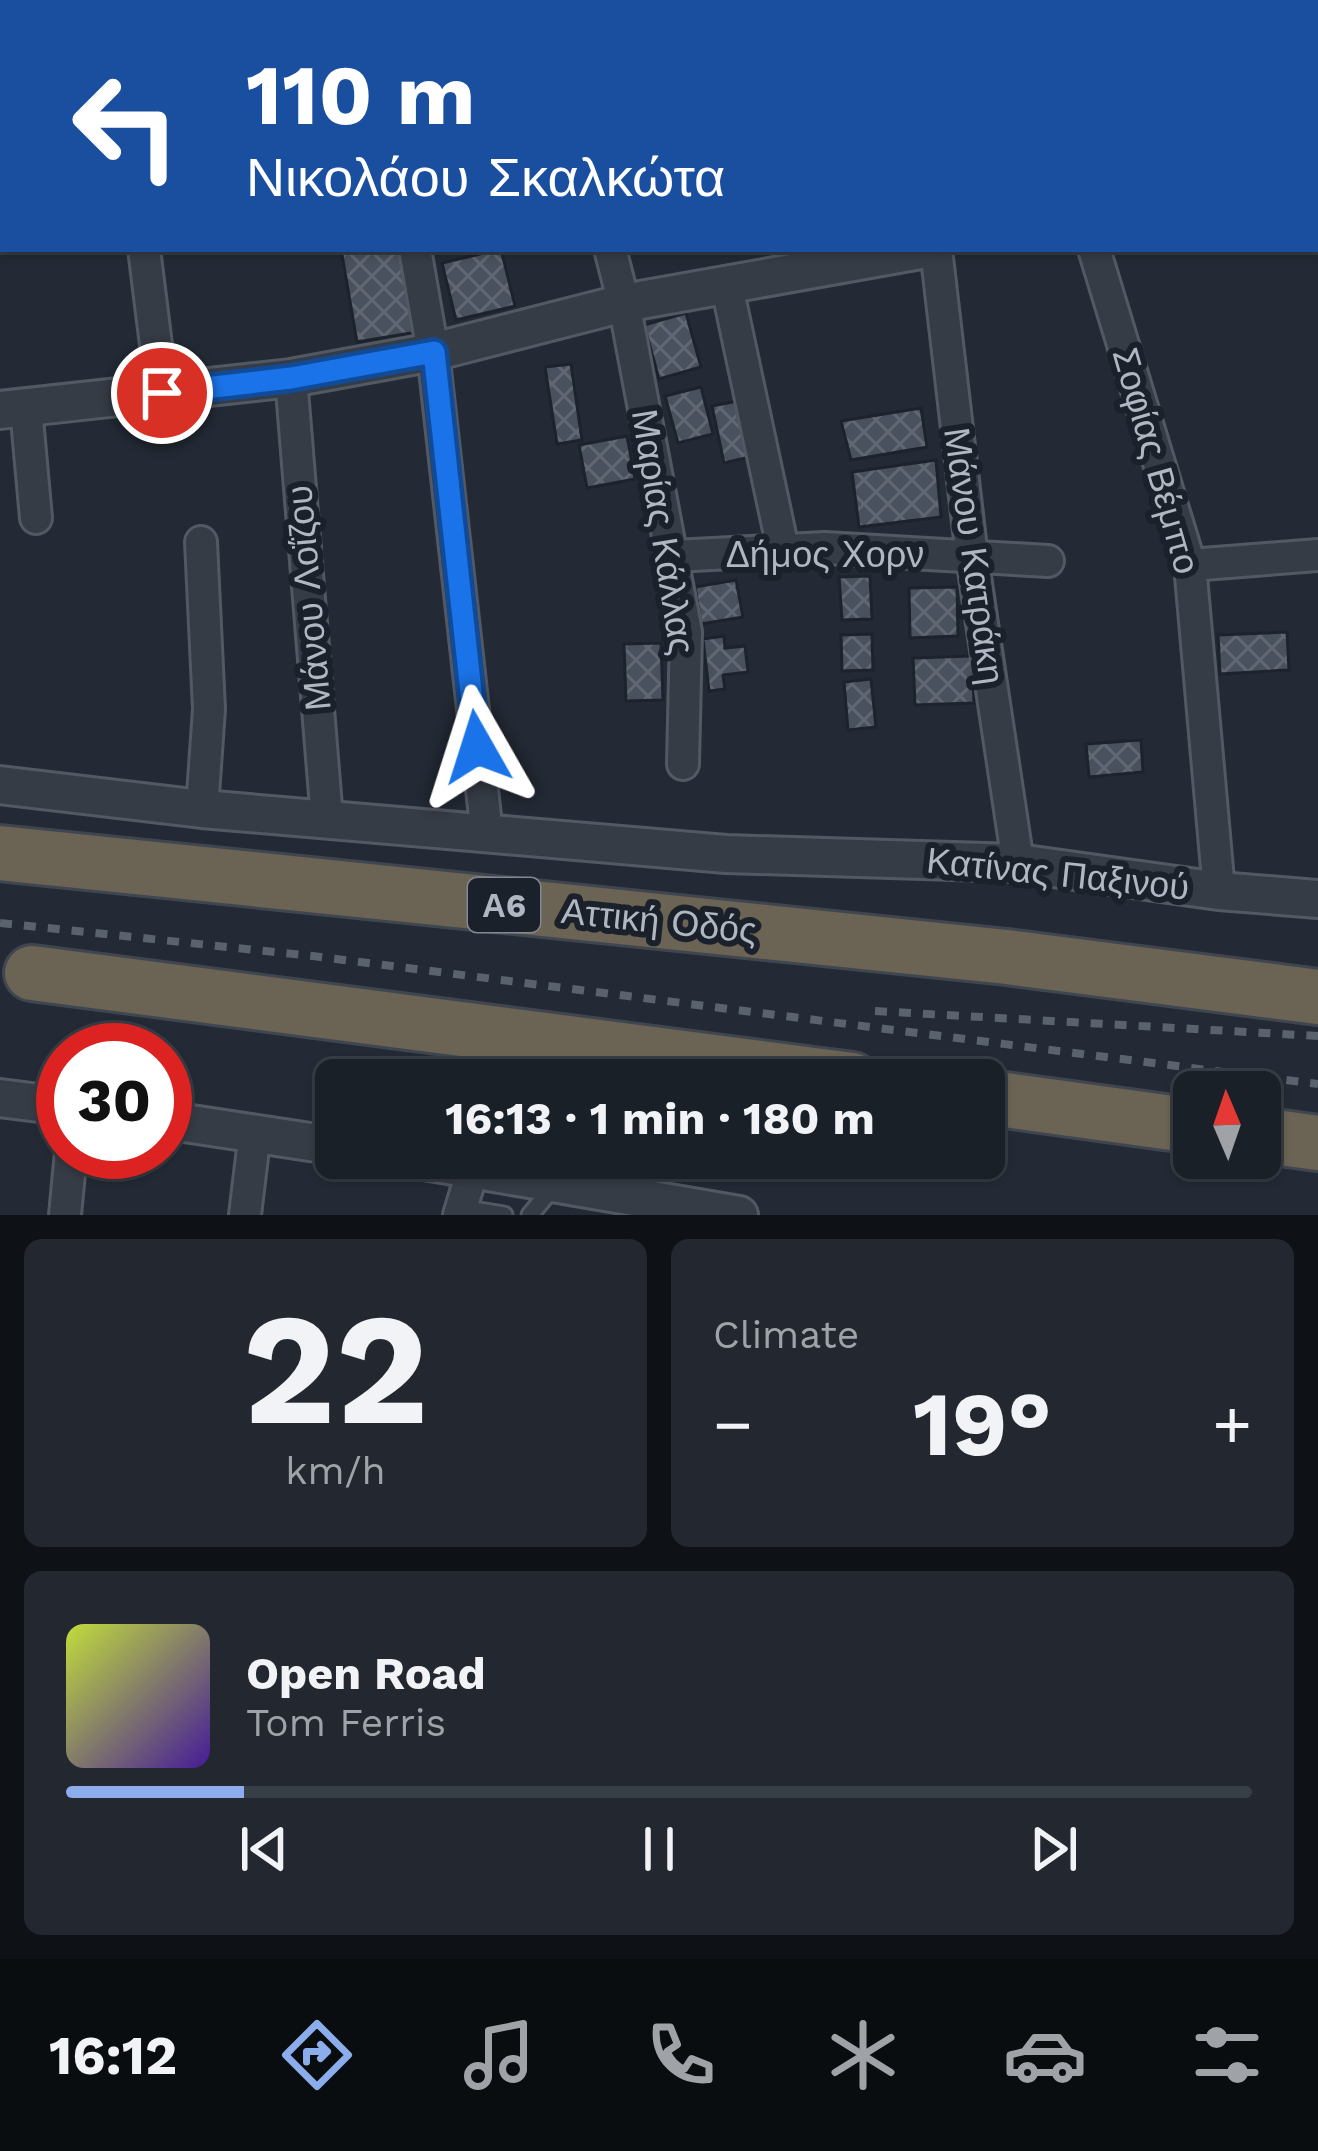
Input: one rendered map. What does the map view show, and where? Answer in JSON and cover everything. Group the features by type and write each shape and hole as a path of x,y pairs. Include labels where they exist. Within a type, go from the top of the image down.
{"highway":[{"name":"Αττική Οδός","path":"0,853 1007,957 1318,997"},
{"path":"32,973 691,1059"},
{"path":"1005,1100 1173,1123"},
{"path":"1281,1138 1318,1143"}],"street":[{"path":"144,252 162,393"},
{"path":"416,252 434,352 487,834"},
{"name":"Μαρίας Κάλλας","path":"611,252 686,632 682,764"},
{"path":"36,518 13,409 291,378 434,352 624,302 910,252"},
{"name":"Μάνου Κατράκη","path":"922,252 1018,862"},
{"name":"Σοφίας Βέμπο","path":"1095,252 1190,565 1219,891"},
{"path":"726,282 783,549"},
{"name":"Μάνου Λοΐζου","path":"291,378 327,819"},
{"path":"202,542 208,709 202,809"},
{"name":"Δήμος Χορν","path":"674,556 783,549 1048,560"},
{"path":"1190,565 1318,555"},
{"name":"Κατίνας Παξινού","path":"0,785 202,809 726,854 1018,862 1219,891 1318,899"},
{"path":"0,1098 36,1103"},
{"path":"192,1124 315,1142"},
{"path":"245,1215 255,1132"},
{"path":"64,1215 68,1179"},
{"path":"460,1212 470,1179"},
{"path":"508,1179 565,1195 740,1215"}],"lane":[{"path":"530,1215 565,1195"},
{"path":"460,1212 504,1215"}],"building":[{"path":"342,252 404,252 417,332 357,342"},
{"path":"502,252 515,306 456,320 442,263"},
{"path":"686,313 701,367 659,379 644,325"},
{"path":"571,364 582,440 557,444 545,367"},
{"path":"701,387 713,434 678,443 665,396"},
{"path":"738,401 750,457 724,463 712,406"},
{"path":"921,408 927,447 851,460 841,421"},
{"path":"627,436 635,479 587,488 579,445"},
{"path":"936,460 941,517 859,527 852,472"},
{"path":"870,576 872,619 842,620 839,577"},
{"path":"736,580 743,617 701,624 695,587"},
{"path":"957,587 958,636 910,638 909,588"},
{"path":"1287,632 1289,670 1220,674 1218,635"},
{"path":"872,634 873,670 842,671 841,635"},
{"path":"724,636 725,648 745,646 748,672 723,675 725,689 709,691 703,639"},
{"path":"661,643 663,700 626,701 624,644"},
{"path":"972,656 974,703 915,705 913,658"},
{"path":"871,679 876,727 848,730 844,682"},
{"path":"1141,740 1143,772 1089,777 1086,744"}],"railway":[{"path":"0,923 313,956 1318,1084"},
{"path":"875,1011 1318,1036"}],"route":[{"path":"162,393 291,378 434,352 477,747"}]}
